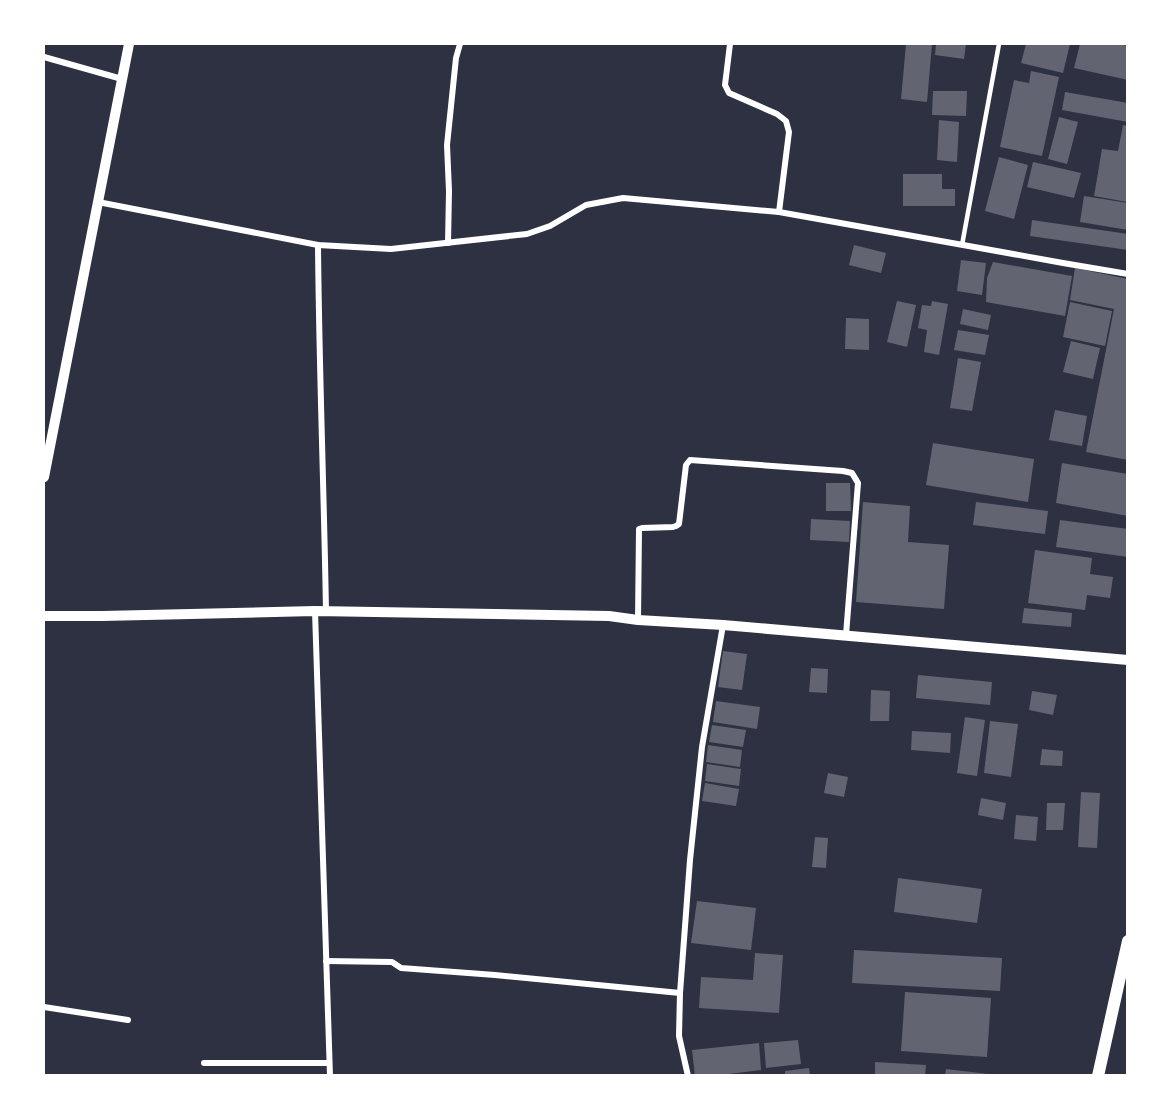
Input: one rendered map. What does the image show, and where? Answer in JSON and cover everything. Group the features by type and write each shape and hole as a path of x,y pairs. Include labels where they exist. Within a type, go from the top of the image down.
{"main road":[{"path":"1098,1076 1128,941"}],"street":[{"path":"44,477 129,44"},
{"path":"448,243 447,145 456,58 460,44"},
{"path":"730,44 725,85 729,93 777,114 786,121 789,132 779,212"},
{"path":"44,57 122,79"},
{"path":"97,202 318,245 391,249 527,234 550,226 586,205 623,198 779,212 1128,274"},
{"path":"318,245 327,612"},
{"path":"638,620 639,529 673,527 679,524 686,465 690,460 745,463 843,471 852,473 858,483 846,635"},
{"path":"315,611 330,1076"},
{"path":"44,616 315,611 609,616 1128,660"},
{"path":"688,1076 679,1036 690,860 701,758 723,625"},
{"path":"326,961 392,962 401,968 680,993"},
{"path":"44,1007 128,1020"},
{"path":"204,1063 329,1063"}],"lane":[{"path":"962,245 999,44"}],"building":[{"path":"906,44 932,44 927,102 901,99"},
{"path":"936,44 966,44 964,59 935,55"},
{"path":"1026,44 1070,44 1063,73 1021,63"},
{"path":"1080,44 1128,46 1128,80 1074,68"},
{"path":"1031,71 1059,77 1042,156 1000,147 1014,80 1029,83"},
{"path":"933,91 967,91 966,116 932,115"},
{"path":"1065,92 1128,103 1128,122 1062,110"},
{"path":"1059,117 1078,122 1067,164 1048,159"},
{"path":"939,120 959,122 957,162 937,160"},
{"path":"1123,125 1128,126 1127,202 1094,196 1102,149 1118,151"},
{"path":"999,157 1028,165 1014,219 985,211"},
{"path":"1033,162 1081,173 1074,198 1027,187"},
{"path":"903,174 942,174 942,189 955,189 955,206 903,206"},
{"path":"1084,196 1128,203 1128,230 1080,222"},
{"path":"1032,220 1128,234 1128,250 1030,236"},
{"path":"854,245 886,253 881,273 849,265"},
{"path":"961,260 986,263 982,295 957,291"},
{"path":"993,262 1072,276 1065,316 986,302 987,278"},
{"path":"1075,268 1128,279 1128,460 1086,452 1114,309 1070,300"},
{"path":"897,301 916,305 907,347 887,342"},
{"path":"932,301 948,304 939,355 924,352 927,330 918,328 922,305 931,306"},
{"path":"1070,302 1112,311 1105,346 1063,337"},
{"path":"963,309 991,315 988,330 960,324"},
{"path":"846,318 869,319 869,350 845,349"},
{"path":"958,330 989,335 985,355 954,350"},
{"path":"1071,341 1100,348 1093,379 1063,372"},
{"path":"958,358 981,362 972,411 950,408"},
{"path":"1055,410 1087,416 1082,446 1049,440"},
{"path":"933,443 1034,459 1028,502 926,485"},
{"path":"1062,463 1128,474 1128,516 1056,503"},
{"path":"826,483 850,483 851,511 826,511"},
{"path":"863,502 910,506 908,542 949,545 944,609 856,602"},
{"path":"976,502 1048,511 1045,534 973,525"},
{"path":"811,519 850,521 849,542 810,540"},
{"path":"1060,520 1128,529 1128,557 1056,547"},
{"path":"1035,550 1092,558 1090,574 1113,577 1110,598 1087,595 1085,610 1028,603"},
{"path":"1024,608 1072,613 1071,627 1022,623"},
{"path":"723,651 747,654 742,690 718,687"},
{"path":"811,668 828,669 827,693 809,692"},
{"path":"918,675 992,682 990,705 916,698"},
{"path":"871,690 890,691 889,721 870,721"},
{"path":"1032,691 1057,695 1053,715 1029,710"},
{"path":"716,701 760,707 757,729 713,722"},
{"path":"965,717 985,720 977,776 957,773"},
{"path":"990,721 1018,724 1011,777 984,773"},
{"path":"712,725 746,730 743,747 709,742"},
{"path":"912,731 951,733 950,753 911,750"},
{"path":"708,745 742,750 740,767 706,762"},
{"path":"1042,749 1063,751 1062,766 1040,765"},
{"path":"707,764 741,769 739,786 705,781"},
{"path":"828,773 848,777 844,797 824,793"},
{"path":"705,783 739,789 736,806 702,801"},
{"path":"1081,792 1100,793 1097,848 1078,847"},
{"path":"981,798 1006,803 1003,820 978,815"},
{"path":"1047,803 1065,803 1063,830 1046,830"},
{"path":"1016,815 1038,817 1036,841 1014,839"},
{"path":"815,837 828,838 826,868 812,867"},
{"path":"898,878 982,889 977,923 894,912"},
{"path":"697,901 756,908 751,950 691,943"},
{"path":"854,950 1002,958 1000,991 852,983"},
{"path":"755,953 783,955 779,1013 699,1008 701,977 753,980"},
{"path":"905,992 991,998 987,1057 901,1051"},
{"path":"798,1040 801,1064 766,1068 764,1043"},
{"path":"759,1043 761,1070 695,1076 692,1050"},
{"path":"875,1062 926,1065 925,1076 875,1076"},
{"path":"809,1068 810,1076 785,1076 785,1071"},
{"path":"946,1069 988,1074 988,1076 945,1076"}]}
